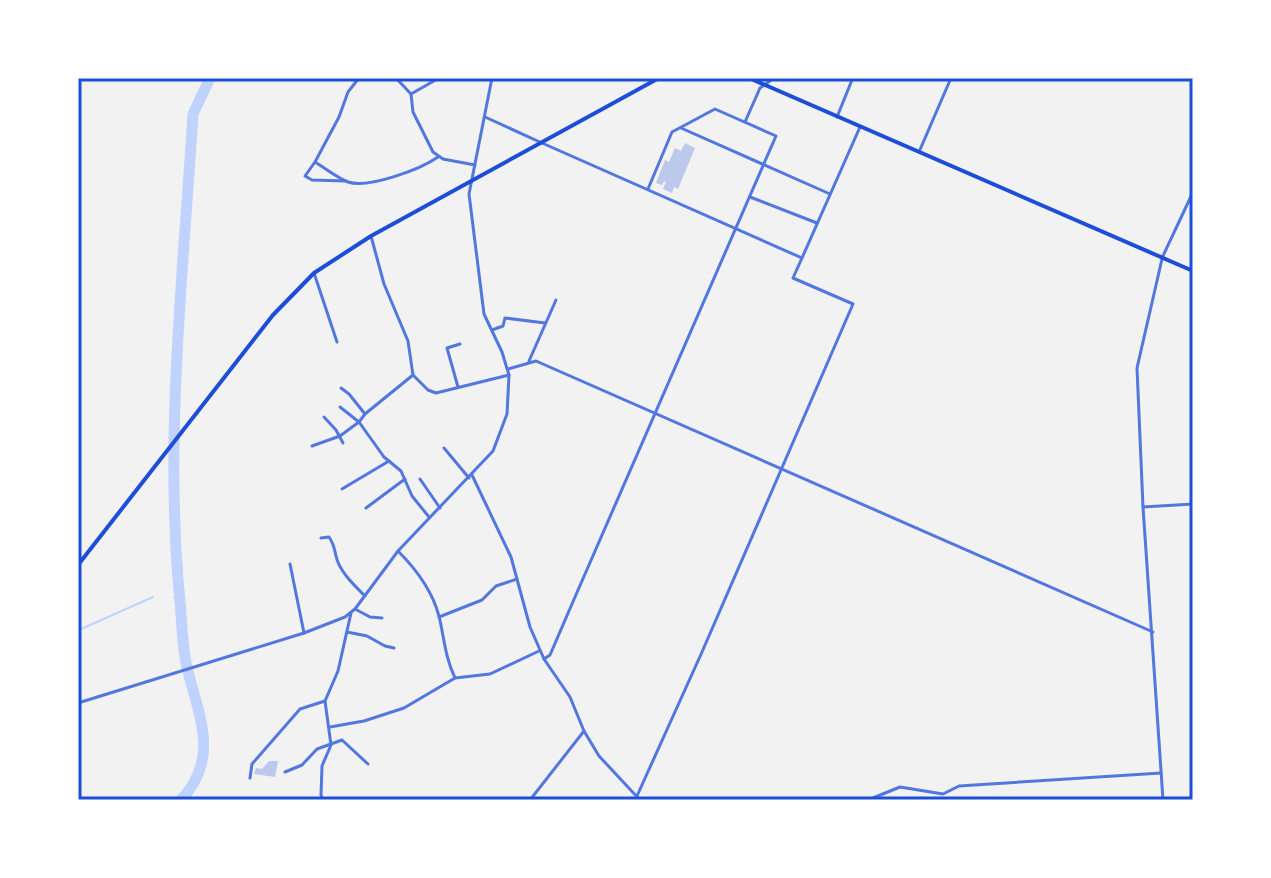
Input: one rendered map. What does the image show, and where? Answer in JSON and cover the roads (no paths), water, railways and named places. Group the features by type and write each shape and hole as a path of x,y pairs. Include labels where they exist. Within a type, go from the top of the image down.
{"main road":[{"path":"78,565 278,309 314,273 371,236 659,78"},
{"path":"749,78 1193,271"}],"street":[{"path":"359,78 348,92 339,117 305,176 312,180 356,183 394,178 438,157"},
{"path":"396,78 411,94 413,112 433,152 438,157 475,165"},
{"path":"411,94 439,78"},
{"path":"78,703 304,633 351,613 398,551 493,451 505,424 509,375 484,314 469,208 470,182 492,78"},
{"path":"745,122 763,84 774,78"},
{"path":"837,117 852,80 849,78"},
{"path":"919,152 951,78"},
{"path":"544,659 550,655 776,136 715,109 672,132 648,189"},
{"path":"485,117 802,258"},
{"path":"444,448 470,477 511,557 539,651 570,697 584,731 599,756 639,798 853,304 793,278 860,127"},
{"path":"681,128 830,194"},
{"path":"315,162 346,181"},
{"path":"1163,800 1137,368 1162,259 1193,192"},
{"path":"750,197 818,223"},
{"path":"371,236 384,284 408,341 413,375 428,390 436,393 509,375"},
{"path":"314,273 337,342"},
{"path":"508,369 529,361 556,300"},
{"path":"492,330 503,326 505,318 546,323"},
{"path":"458,387 447,348 460,344"},
{"path":"529,361 536,361 1153,632"},
{"path":"312,446 340,436 413,375"},
{"path":"341,388 365,414"},
{"path":"340,407 359,422 405,479 412,496 430,517"},
{"path":"324,417 343,443"},
{"path":"342,489 389,461"},
{"path":"366,508 405,479"},
{"path":"420,479 440,508"},
{"path":"1143,507 1193,504"},
{"path":"321,538 329,537 332,540 336,558 354,586 364,595"},
{"path":"398,551 431,594 448,663 455,678"},
{"path":"290,564 304,633"},
{"path":"439,617 482,600 496,586 517,579"},
{"path":"355,609 370,617 382,618"},
{"path":"317,800 322,798 322,766 331,745 325,701 338,671 351,613"},
{"path":"347,632 367,636 394,648"},
{"path":"330,727 364,721 404,708 455,678 490,674 539,651"},
{"path":"250,778 252,764 300,709 325,701"},
{"path":"530,800 584,731"},
{"path":"285,772 302,765 317,749 342,740 368,764"},
{"path":"868,800 900,787 943,794 959,786 1161,773"}],"waterway":[{"path":"181,800 201,767 204,750 200,717 184,648 176,541 174,419 193,114 210,78"},
{"path":"174,597 179,595"},
{"path":"79,630 153,597"}]}
